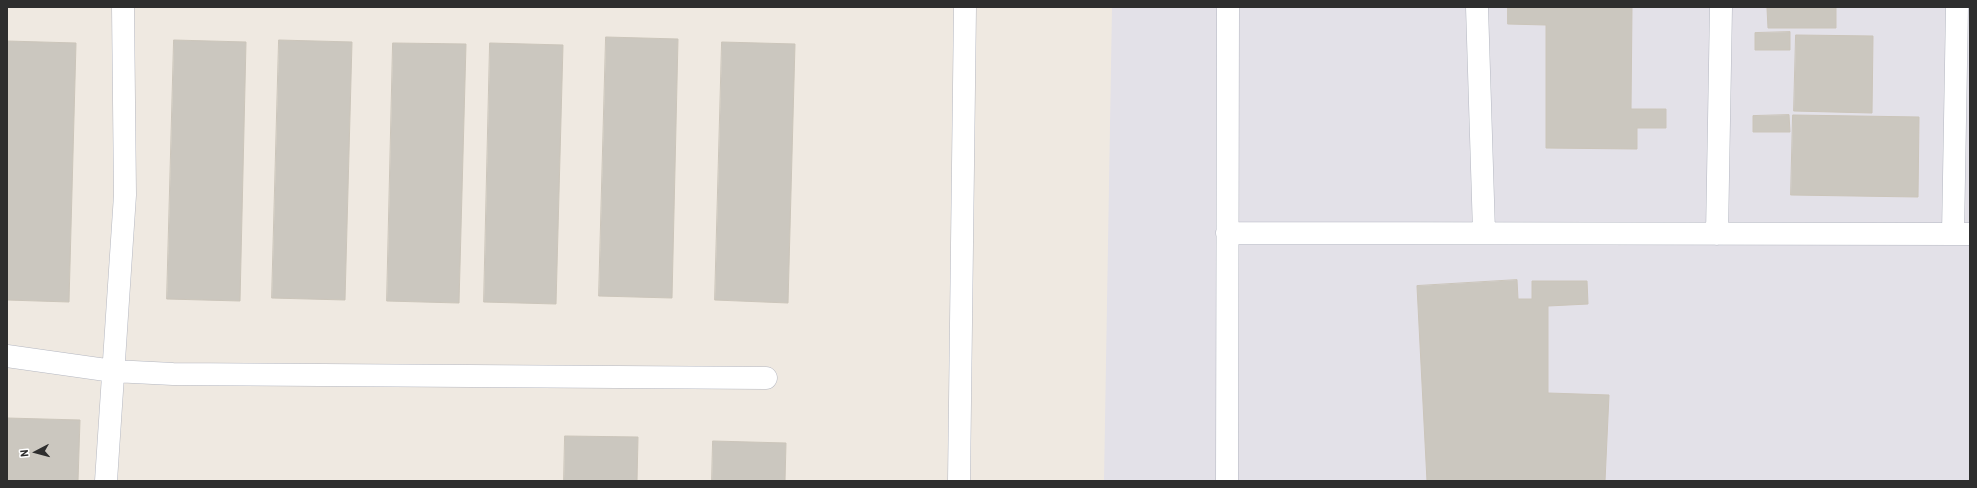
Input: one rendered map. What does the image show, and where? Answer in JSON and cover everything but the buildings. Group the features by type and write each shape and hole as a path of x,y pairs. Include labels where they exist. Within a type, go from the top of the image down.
{"street":[{"path":"106,481 125,196 122,7"},
{"path":"959,481 965,7"},
{"path":"1227,481 1228,7"},
{"path":"1476,7 1484,232"},
{"path":"1717,234 1721,7"},
{"path":"1227,233 1484,232 1962,234 1957,7"},
{"path":"7,356 113,371 197,374 766,378"}],"shaded area":[{"path":"1112,7 1970,7 1970,481 1104,481"}]}
